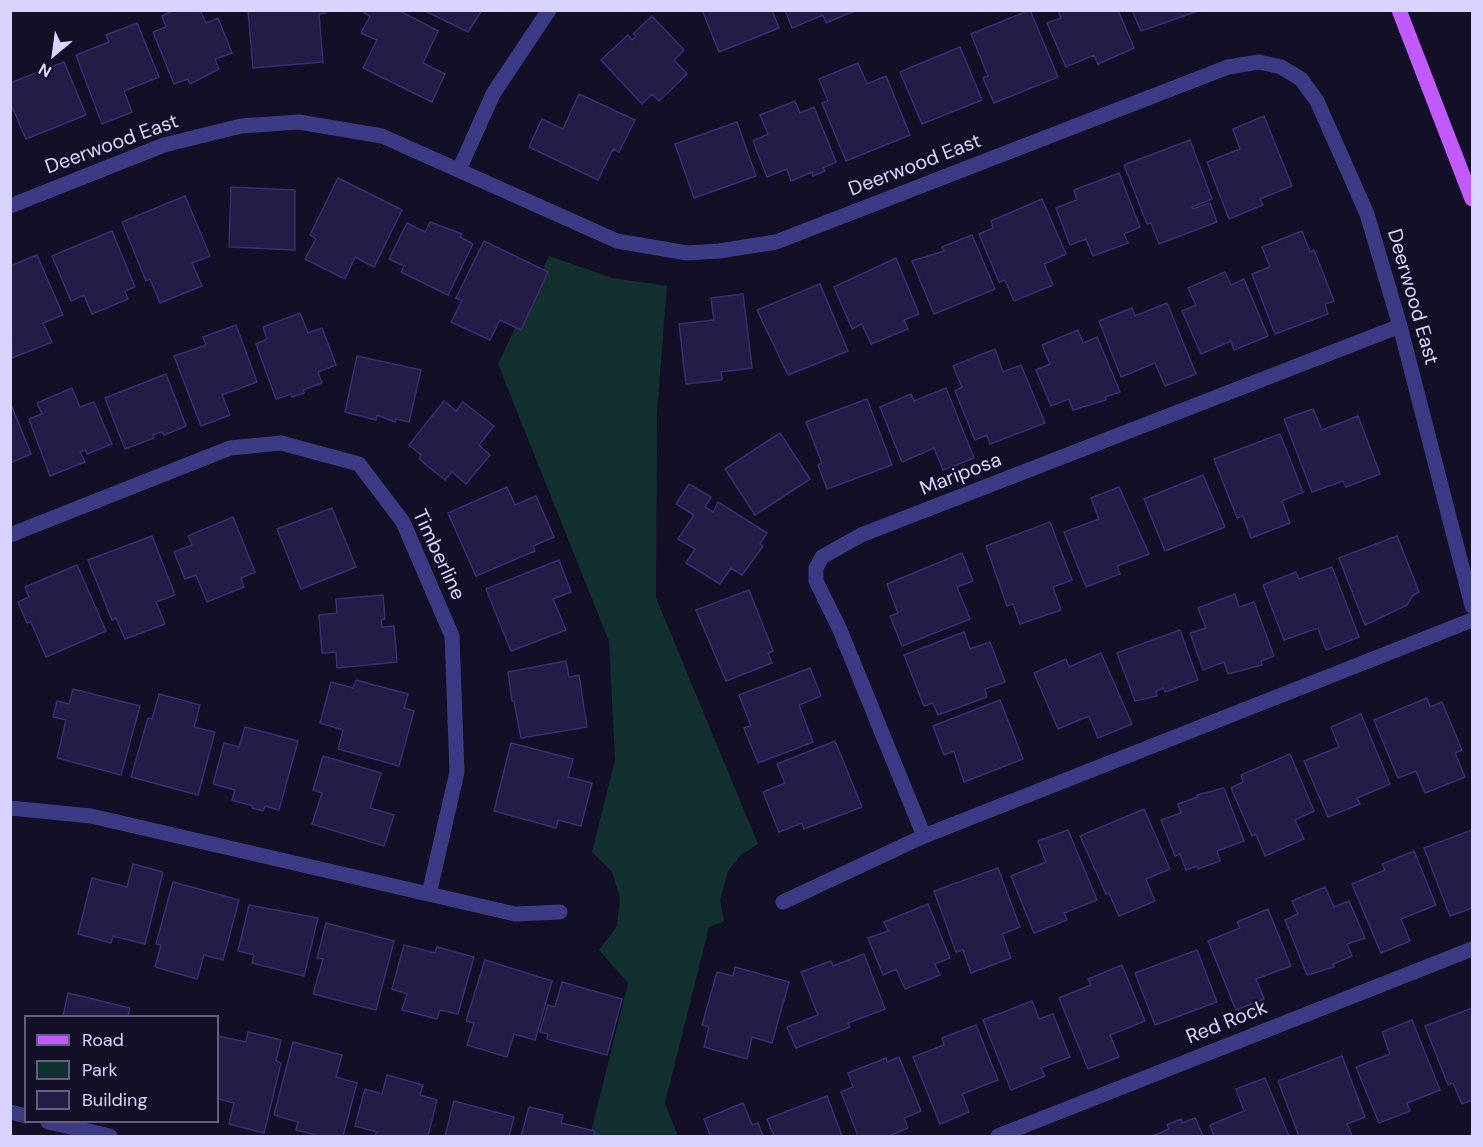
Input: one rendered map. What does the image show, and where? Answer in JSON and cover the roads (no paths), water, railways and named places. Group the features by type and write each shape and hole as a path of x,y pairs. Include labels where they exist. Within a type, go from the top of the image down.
{"main road":[{"path":"1399,10 1473,199"}],"street":[{"path":"459,170 493,94 549,10"},
{"name":"Deerwood East","path":"10,206 164,145 241,126 299,122 382,136 617,241 687,253 719,251 776,242 1228,67 1259,62 1281,67 1301,79 1317,101 1367,214 1400,326 1473,606"},
{"name":"Mariposa","path":"924,836 840,630 816,580 816,568 822,557 861,536 1400,326"},
{"name":"Timberline","path":"10,535 230,448 282,443 359,464 403,522 452,636 458,772 429,894"},
{"path":"783,902 924,836 1473,620"},
{"path":"10,808 91,816 515,914 560,912"},
{"name":"Red Rock","path":"998,1137 1473,949"},
{"path":"52,1123 110,1137"}]}
